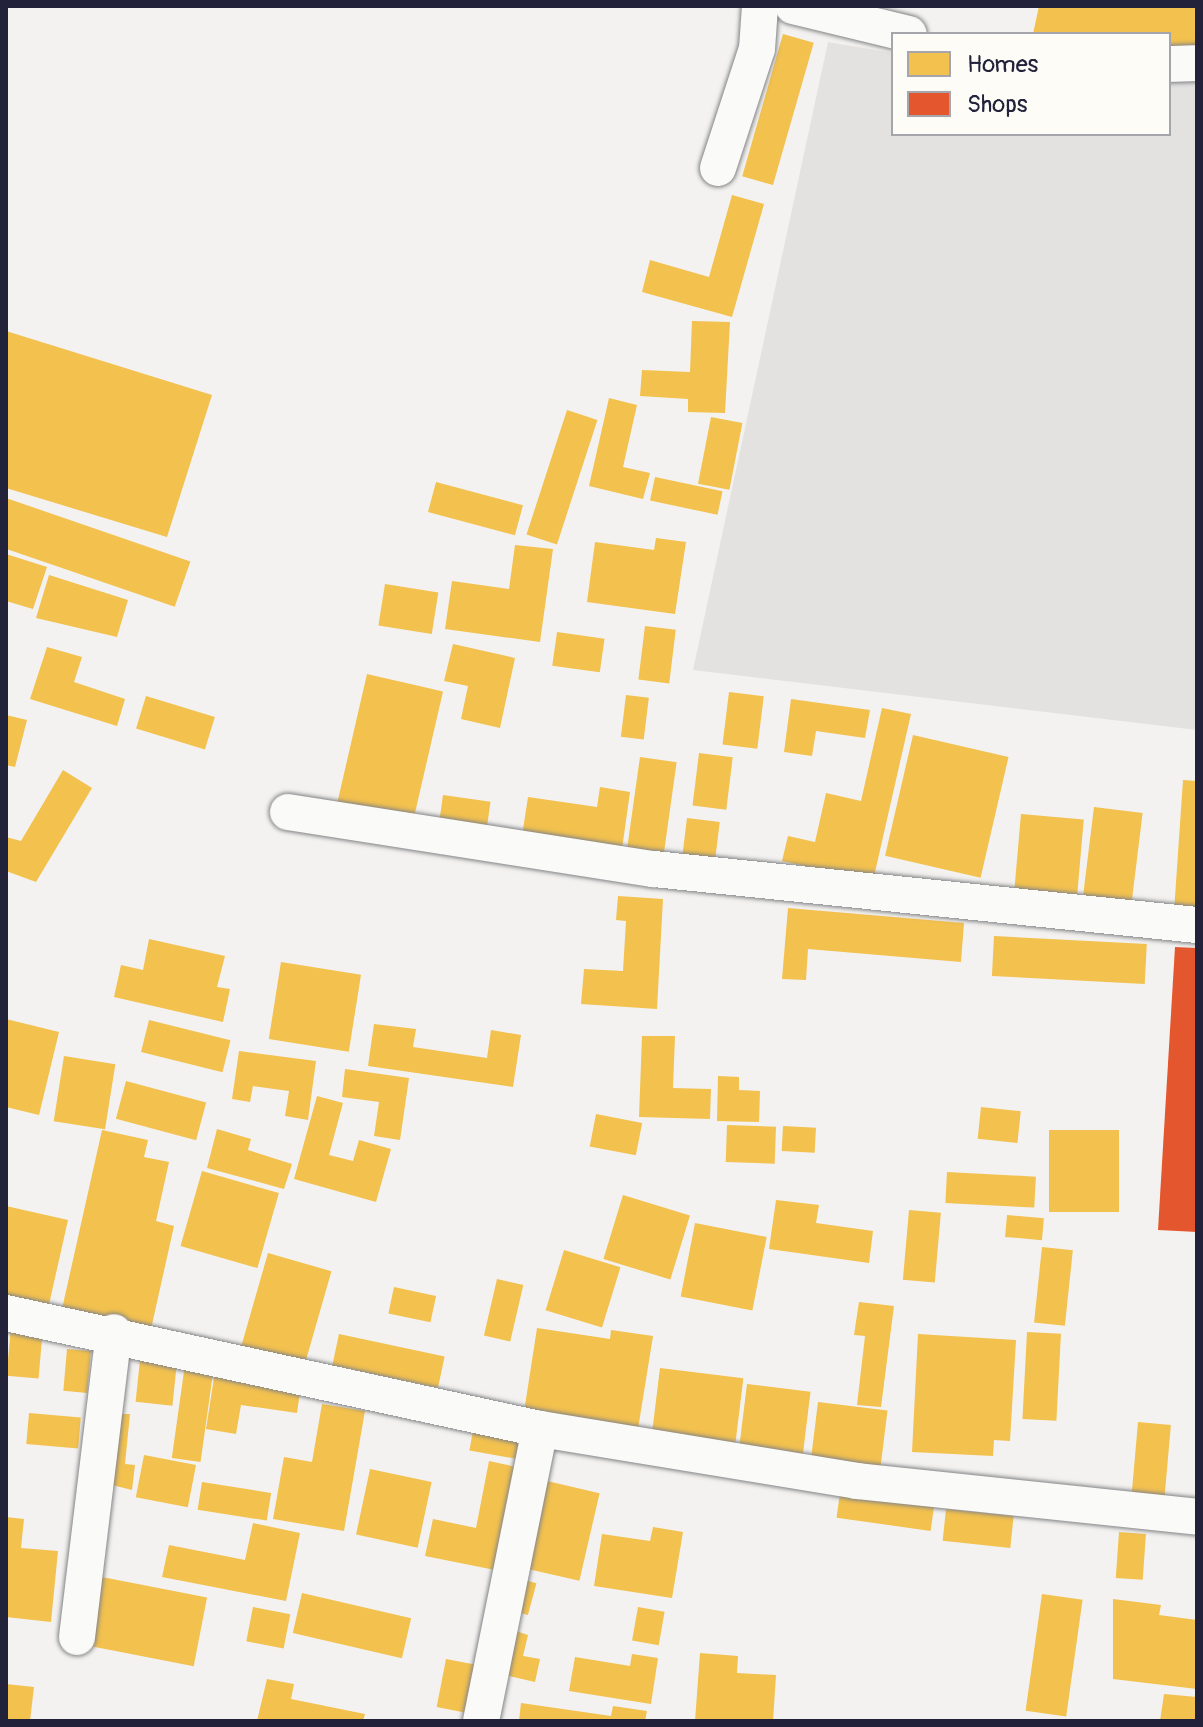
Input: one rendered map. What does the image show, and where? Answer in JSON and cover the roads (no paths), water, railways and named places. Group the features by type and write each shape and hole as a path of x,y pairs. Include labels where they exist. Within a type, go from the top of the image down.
{"street":[{"path":"718,168 757,49 760,6"},
{"path":"793,6 901,32"},
{"path":"1171,64 1197,63"},
{"path":"288,812 654,869 1197,925"},
{"path":"6,1313 114,1332 540,1429 857,1481 1197,1517"},
{"path":"77,1637 114,1332"},
{"path":"481,1721 540,1429"}]}
